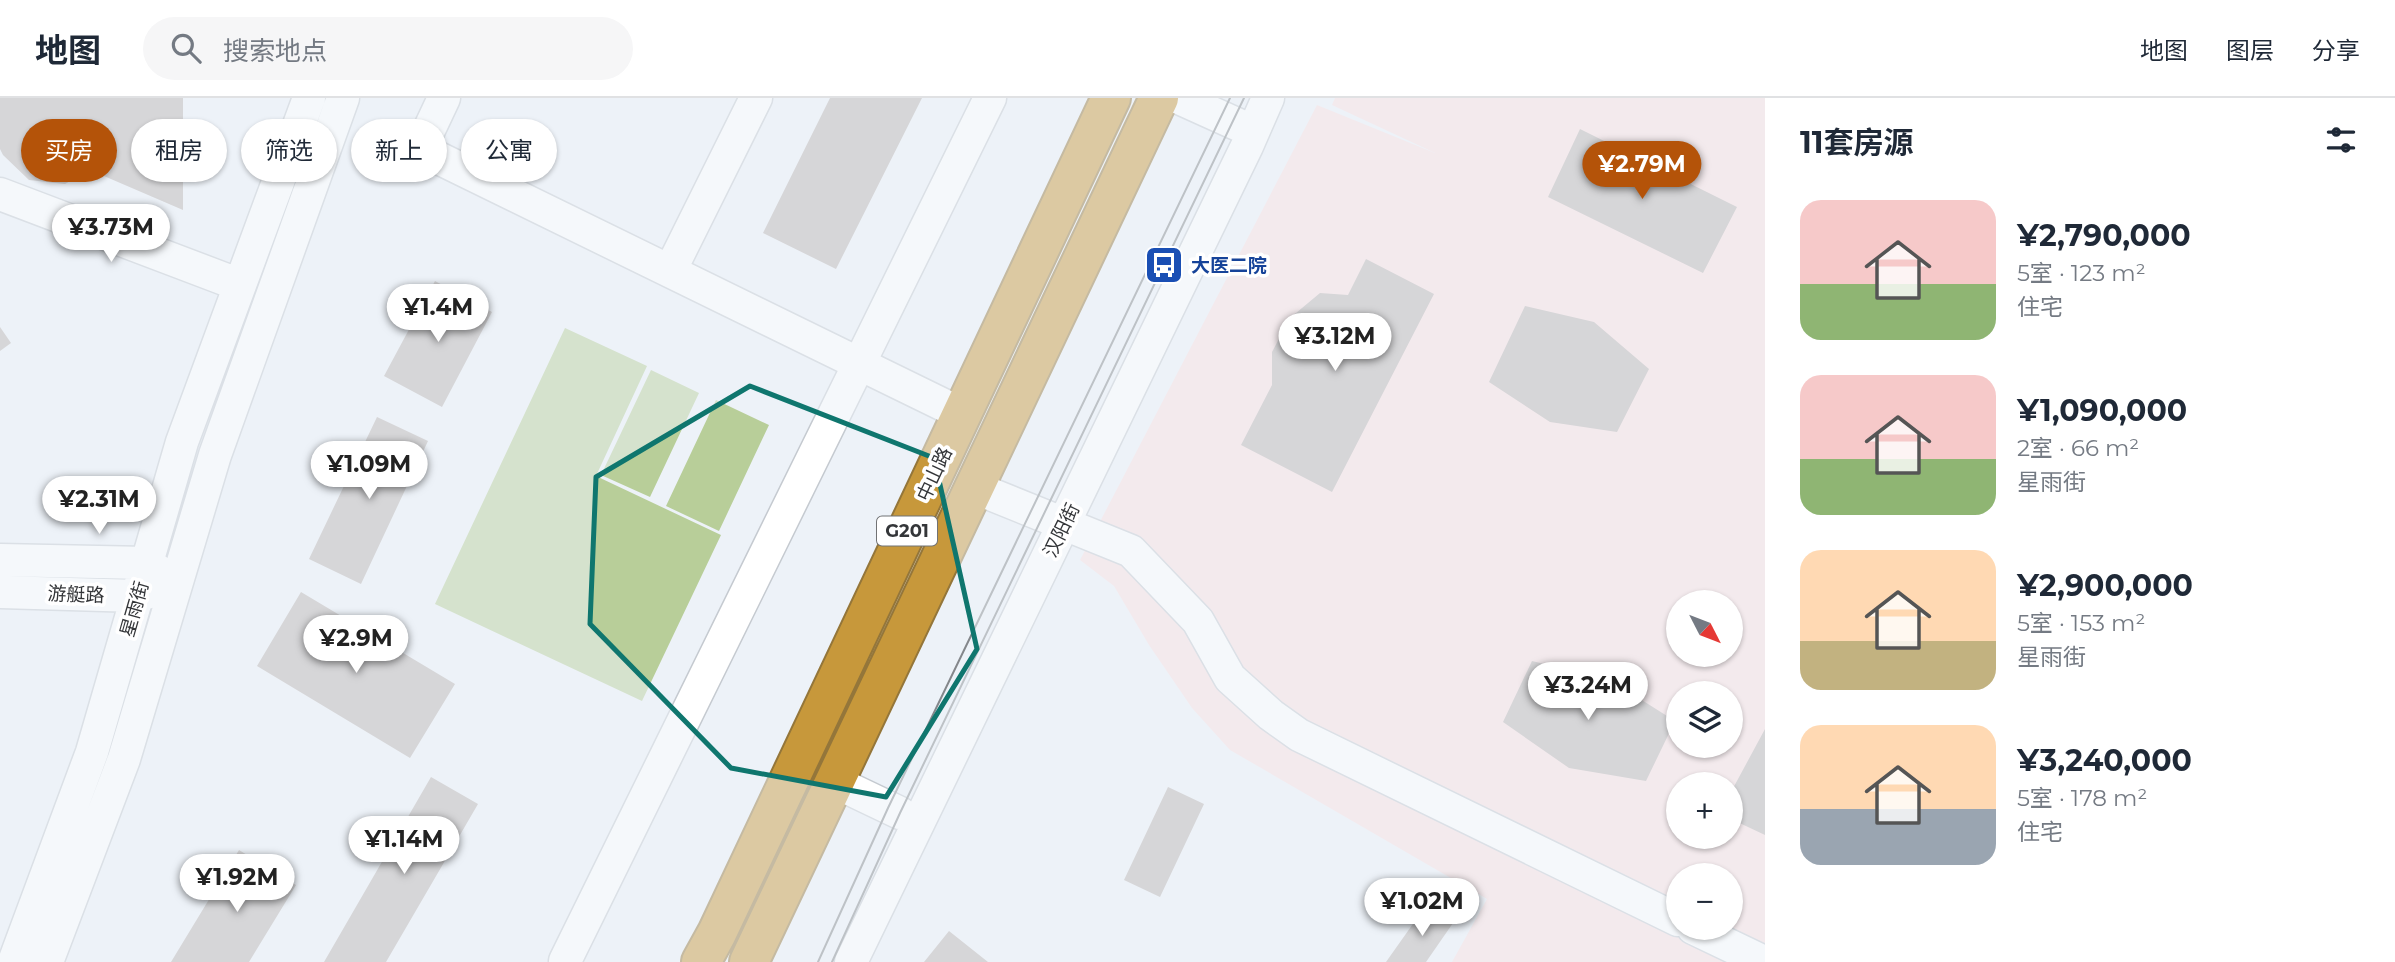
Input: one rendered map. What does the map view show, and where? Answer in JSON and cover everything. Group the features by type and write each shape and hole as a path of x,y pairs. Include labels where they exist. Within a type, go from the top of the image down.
{"highway":[{"name":"中山路","path":"701,962 1111,98"},
{"name":"G201","path":"749,962 1159,98"}],"street":[{"name":"星雨街","path":"14,962 92,752 182,442 309,98"},
{"name":"星雨街","path":"47,962 124,759 215,455 343,98"},
{"path":"444,98 420,149 962,414"},
{"path":"670,271 756,98"},
{"path":"565,961 990,98"},
{"path":"1179,98 1252,131"},
{"name":"汉阳街","path":"851,962 1268,98"},
{"path":"0,194 240,285"},
{"path":"973,487 1131,551 1198,621 1230,678 1271,715 1299,735 1666,914"},
{"name":"游艇路","path":"0,559 147,563"},
{"path":"147,563 177,583"},
{"name":"游艇路","path":"0,592 138,596 177,583"},
{"path":"833,781 900,813"},
{"path":"1718,940 1764,962"}],"highlighted area":[{"path":"750,386 934,458 977,649 886,797 731,768 590,624 596,477"}],"shaded area":[{"path":"1335,98 1765,98 1765,962 1452,962 1487,899 1230,750 1192,708 1149,645 1114,586 1080,560 1317,105 1435,153 1332,105"}],"green space":[{"path":"565,328 647,366 596,476 721,535 642,701 435,604"},
{"path":"651,370 699,393 650,497 601,475"},
{"path":"716,400 769,425 719,531 666,506"}],"building":[{"path":"0,98 183,98 183,119 131,119 131,182 183,182 183,210 117,182 117,119 21,119 21,172 0,149"},
{"path":"830,98 922,98 836,269 763,233"},
{"path":"1580,129 1737,207 1703,273 1548,197"},
{"path":"1366,259 1434,294 1332,492 1241,445 1272,385 1272,352 1290,318 1320,293 1348,295"},
{"path":"435,281 492,312 442,407 384,376"},
{"path":"1525,306 1594,322 1649,369 1617,432 1550,422 1489,382"},
{"path":"0,327 11,343 0,351"},
{"path":"377,417 428,441 361,584 309,559"},
{"path":"301,592 455,684 410,758 257,666"},
{"path":"1532,661 1610,680 1666,715 1666,740 1646,781 1569,768 1503,722"},
{"path":"1765,729 1765,835 1743,825 1742,772"},
{"path":"431,777 478,804 386,962 324,962"},
{"path":"1168,787 1204,804 1160,897 1124,880"},
{"path":"239,850 296,885 249,962 171,962"},
{"path":"1427,904 1453,923 1426,962 1386,962"},
{"path":"949,931 988,962 924,962"}],"tram line":[{"path":"818,962 888,808 1230,98"},
{"path":"832,962 900,813 1244,98"}],"place":[{"name":"大医二院","path":"1164,265"}]}
